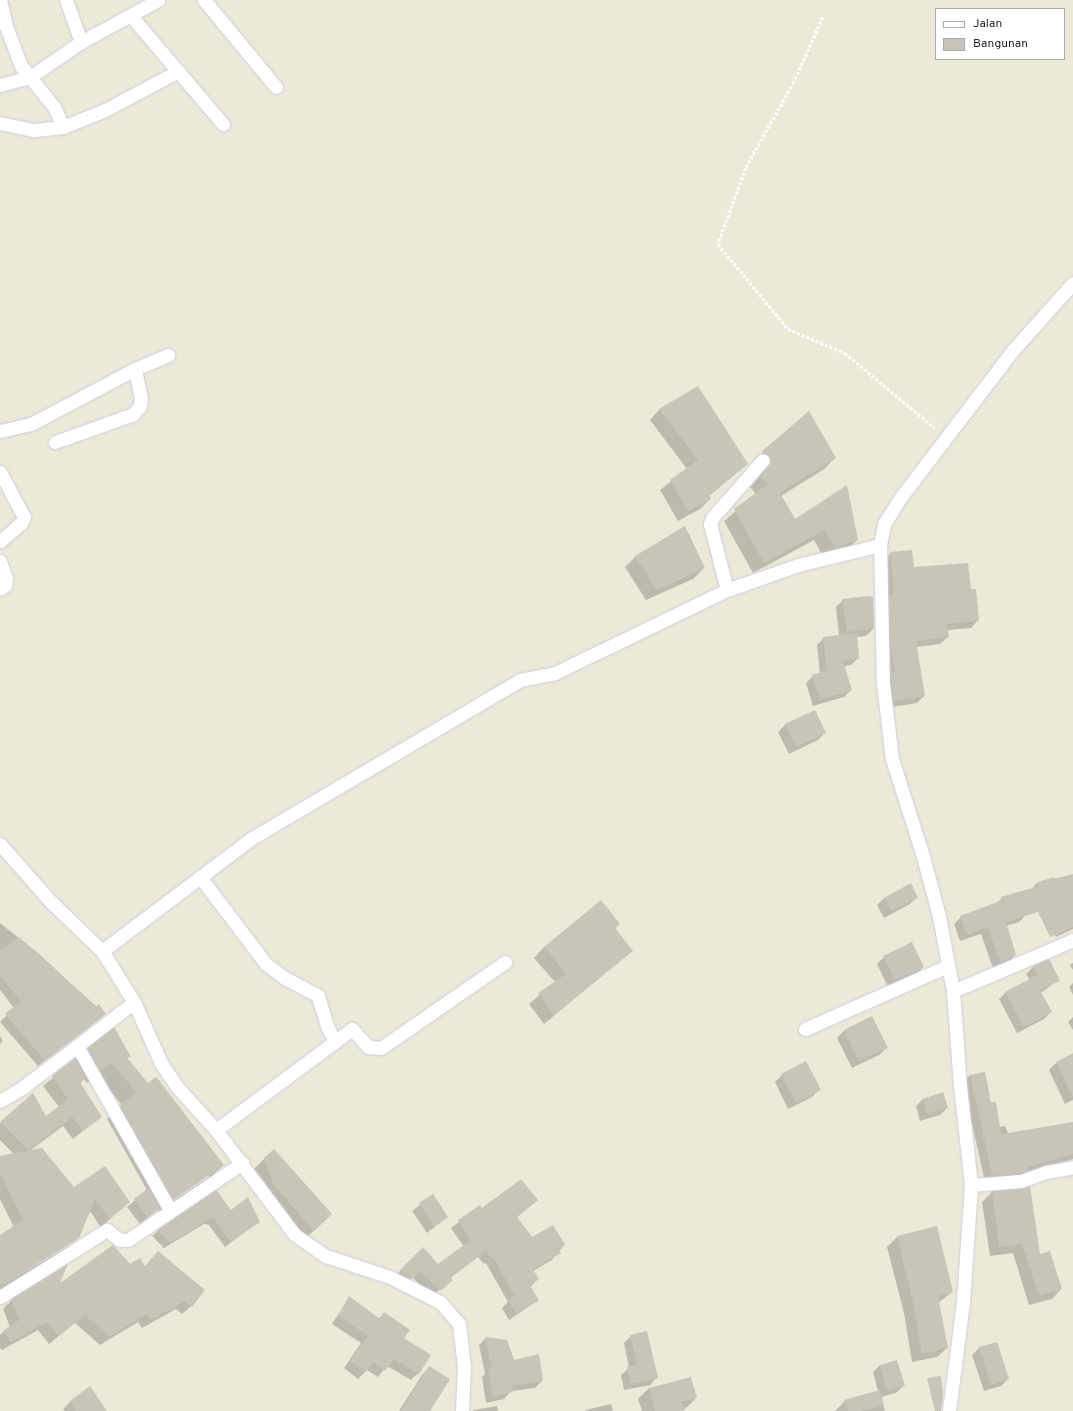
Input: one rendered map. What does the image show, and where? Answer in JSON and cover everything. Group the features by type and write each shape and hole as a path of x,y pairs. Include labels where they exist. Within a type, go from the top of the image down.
{"street":[{"path":"0,0 15,54 30,78 54,107 62,127"},
{"path":"66,0 81,42"},
{"path":"0,85 30,78 81,42 132,16 158,0"},
{"path":"204,0 276,87"},
{"path":"132,16 222,124"},
{"path":"0,123 34,130 62,127 105,110 178,71"},
{"path":"949,1411 963,1302 971,1185 960,1086 953,991 947,966 939,916 922,854 892,759 884,684 880,545 884,524 937,450 1013,350 1073,283"},
{"path":"0,431 31,424 135,370 168,355"},
{"path":"55,442 134,414 140,406 141,398 135,370"},
{"path":"727,590 710,524 712,518 763,460"},
{"path":"0,472 24,517 21,523 0,541"},
{"path":"102,951 252,838 520,680 555,673 727,590 798,565 880,545"},
{"path":"0,561 6,578 5,585 0,590"},
{"path":"0,844 50,901 102,951 134,1002 161,1063 177,1087 216,1130 294,1234 326,1256 390,1277 440,1302 459,1324 464,1367 462,1411"},
{"path":"200,877 266,964 283,977 318,996 328,1028 335,1041"},
{"path":"953,991 1073,940"},
{"path":"216,1130 335,1041 354,1029 368,1047 381,1048 505,962"},
{"path":"805,1029 947,966"},
{"path":"0,1101 23,1087 134,1002"},
{"path":"77,1046 170,1210"},
{"path":"0,1297 107,1230 120,1240 128,1240 170,1210 242,1163"},
{"path":"971,1185 1021,1181 1046,1172 1073,1167"}],"path":[{"path":"822,17 794,82 746,168 718,244 788,329 845,352 946,438"}],"building":[{"path":"698,386 748,464 709,495 711,499 688,512 670,480 698,460 659,409"},
{"path":"809,411 836,458 780,493 795,519 847,485 858,540 835,548 825,530 764,563 734,509 768,484 760,476 769,465 771,458 768,454 761,452"},
{"path":"685,526 705,568 657,590 635,556"},
{"path":"912,550 914,567 968,563 971,589 976,589 979,621 947,624 949,637 916,641 925,696 893,701 891,673 895,672 890,638 889,595 894,594 890,552"},
{"path":"868,596 873,597 874,629 847,632 842,599"},
{"path":"857,633 859,659 843,661 852,690 820,700 812,675 827,670 823,637"},
{"path":"815,710 826,733 796,747 785,724"},
{"path":"1073,874 1073,927 1050,937 1038,912 1006,922 1016,955 1000,962 988,927 967,935 960,916 1003,900 1001,897 1039,886 1038,882 1054,877 1055,880"},
{"path":"911,883 918,898 891,911 884,898"},
{"path":"601,900 620,924 615,928 633,951 554,1015 538,993 566,974 544,947"},
{"path":"19,937 96,1006 99,1004 106,1014 45,1061 5,1014 21,1001 0,976 0,950"},
{"path":"912,942 924,967 895,980 883,956"},
{"path":"1049,959 1060,981 1040,990 1052,1012 1024,1027 1005,992 1037,975 1033,966"},
{"path":"872,1016 888,1048 859,1061 844,1030"},
{"path":"114,1027 131,1057 127,1058 148,1083 153,1079 158,1079 224,1165 173,1200 120,1105 136,1092 112,1063 100,1070 87,1048"},
{"path":"1073,1053 1073,1097 1056,1062"},
{"path":"75,1058 86,1078 80,1082 102,1117 83,1131 72,1117 28,1150 0,1122 33,1093 46,1116 68,1099 52,1076"},
{"path":"806,1061 821,1090 796,1103 781,1074"},
{"path":"985,1072 991,1102 996,1102 1001,1133 997,1135 1073,1122 1073,1154 1028,1167 1029,1170 1019,1173 992,1175 970,1075"},
{"path":"943,1092 948,1108 927,1114 923,1099"},
{"path":"42,1148 74,1187 105,1166 130,1202 110,1219 95,1199 79,1238 5,1284 5,1282 0,1285 0,1235 23,1220 0,1173 0,1156"},
{"path":"274,1149 332,1214 314,1231 273,1184 264,1158"},
{"path":"521,1179 538,1200 517,1217 532,1237 553,1225 565,1245 558,1249 561,1253 533,1269 539,1279 530,1285 539,1301 516,1313 508,1300 515,1296 493,1257 491,1258 486,1251 450,1277 453,1280 440,1291 420,1271 412,1279 400,1270 423,1247 438,1264 471,1240 458,1220 480,1205 482,1208"},
{"path":"1030,1186 1040,1254 1050,1251 1062,1289 1039,1296 1022,1244 999,1247 992,1191"},
{"path":"148,1188 160,1209 147,1217 134,1199"},
{"path":"216,1190 231,1210 248,1197 260,1222 231,1242 214,1219 210,1219 170,1243 157,1230"},
{"path":"433,1194 448,1217 434,1227 419,1203"},
{"path":"937,1226 953,1292 938,1296 948,1348 922,1354 913,1303 897,1236"},
{"path":"113,1245 130,1264 140,1258 145,1266 158,1251 205,1290 192,1307 185,1301 151,1320 147,1314 109,1337 85,1315 58,1336 47,1322 11,1342 3,1331 19,1320 11,1299 68,1264 60,1283"},
{"path":"349,1296 380,1319 384,1312 410,1330 404,1338 431,1355 419,1374 394,1359 385,1371 373,1362 366,1372 350,1361 368,1336 338,1316"},
{"path":"647,1331 658,1378 631,1384 627,1367 637,1365 630,1335"},
{"path":"485,1337 507,1340 514,1360 539,1354 543,1381 511,1386 513,1392 493,1397 488,1369 492,1369"},
{"path":"997,1342 1009,1379 991,1385 979,1347"},
{"path":"897,1360 905,1386 887,1391 880,1365"},
{"path":"429,1366 450,1379 430,1411 401,1411"},
{"path":"941,1376 943,1393 941,1411 935,1411 927,1378"},
{"path":"691,1377 697,1398 681,1402 684,1411 655,1411 649,1388"},
{"path":"90,1386 107,1411 76,1411 70,1401"},
{"path":"880,1390 884,1405 862,1411 848,1411 844,1400"}]}
